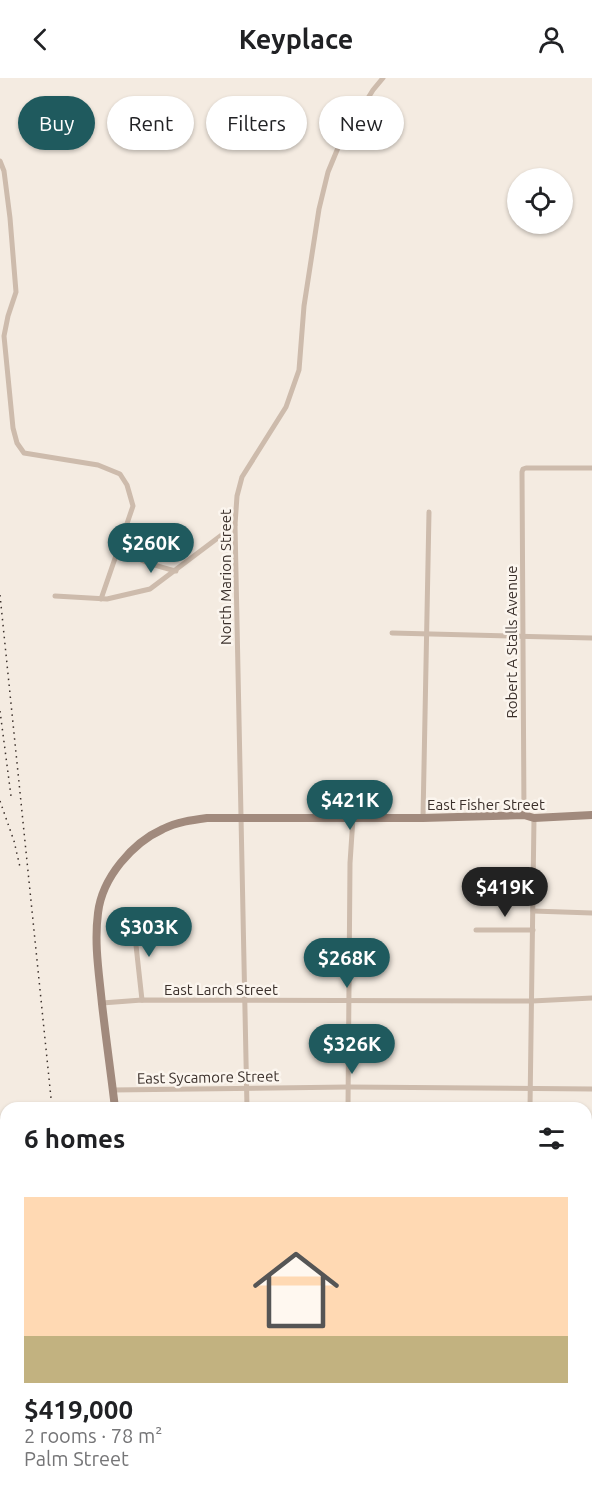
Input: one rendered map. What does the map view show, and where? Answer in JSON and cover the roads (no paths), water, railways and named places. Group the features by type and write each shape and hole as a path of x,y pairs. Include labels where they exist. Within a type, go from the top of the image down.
{"street":[{"name":"North Marion Street","path":"247,1102 234,525 242,477 286,407 299,370 304,306 319,209 328,172 340,143 383,78"},
{"path":"0,161 4,171 10,218 16,292 4,336 13,428 17,443 24,453 98,465 120,474 128,485 133,506 101,598"},
{"name":"Robert A Stalls Avenue","path":"524,815 523,469 592,468"},
{"path":"423,818 429,512"},
{"path":"55,596 107,599 150,589 234,525"},
{"path":"121,541 125,549 147,563 176,571"},
{"path":"392,633 592,638"},
{"name":"East Fisher Street","path":"114,1102 96,945 98,911 106,888 129,853 162,829 184,821 207,818 423,818 524,815 534,818 592,815"},
{"path":"348,1102 350,863 353,818"},
{"path":"530,1102 534,818"},
{"path":"533,910 592,913"},
{"path":"133,918 142,1000"},
{"path":"477,930 533,930"},
{"name":"East Larch Street","path":"102,1003 142,1000 592,998"},
{"name":"East Sycamore Street","path":"113,1089 348,1087 592,1089"}],"railway":[{"path":"0,595 51,1102"},
{"path":"0,711 11,796"},
{"path":"0,801 20,867"}]}
